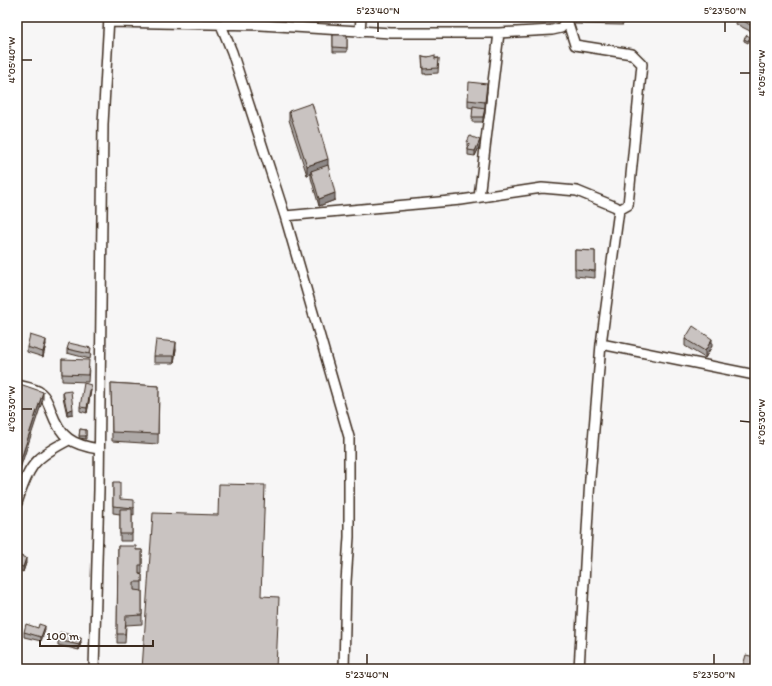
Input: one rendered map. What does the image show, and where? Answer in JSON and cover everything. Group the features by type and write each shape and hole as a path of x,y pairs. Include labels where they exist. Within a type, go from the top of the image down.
{"street":[{"path":"360,17 360,32"},
{"path":"94,669 99,449 103,131 109,20 222,25 261,25 360,32 499,33 552,30 561,28 568,19"},
{"path":"568,19 575,45 632,54 642,64 640,106 630,173 628,205 619,210"},
{"path":"222,25 285,216 349,437 349,537 346,582 344,669"},
{"path":"479,197 499,33"},
{"path":"285,216 479,197 542,188 559,188 576,191 616,207 619,210"},
{"path":"578,669 590,478 602,344 619,210"},
{"path":"602,344 755,375"},
{"path":"17,385 40,392 48,402 56,425 69,440 79,446 99,449"},
{"path":"17,503 30,469 42,454 69,440"}],"building":[{"path":"737,17 755,17 755,21 752,26"},
{"path":"333,35 347,35 347,48 333,47"},
{"path":"747,35 750,37 748,41 744,39"},
{"path":"435,55 435,59 439,58 438,68 423,69 422,56 428,57"},
{"path":"469,82 487,84 485,102 468,100"},
{"path":"312,103 328,159 307,166 289,111"},
{"path":"473,106 485,108 483,117 472,117"},
{"path":"470,136 480,140 475,151 468,150 469,144 467,142"},
{"path":"328,165 335,193 319,199 311,171"},
{"path":"575,250 595,251 595,271 575,269"},
{"path":"693,326 712,339 705,351 685,339"},
{"path":"30,335 46,340 43,352 27,347"},
{"path":"156,340 176,342 174,356 154,356"},
{"path":"69,343 91,348 90,354 67,349"},
{"path":"62,359 89,360 88,375 62,374"},
{"path":"17,383 43,392 17,471"},
{"path":"84,383 91,385 87,408 80,407"},
{"path":"111,383 159,386 158,434 112,432"},
{"path":"71,391 73,409 67,411 63,392"},
{"path":"80,429 86,430 86,436 79,436"},
{"path":"17,474 20,475 17,482"},
{"path":"113,482 120,482 120,499 134,500 134,508 113,506"},
{"path":"219,484 265,485 261,596 279,597 276,669 142,669 153,513 218,515"},
{"path":"120,509 132,509 132,534 120,534"},
{"path":"118,546 136,546 136,550 142,550 142,565 139,565 139,574 142,575 142,582 134,582 134,590 142,591 142,615 126,616 125,634 117,634"},
{"path":"18,555 26,558 23,567 17,565"},
{"path":"26,624 38,628 39,624 45,626 41,637 24,632"},
{"path":"60,632 81,638 79,645 58,640"},
{"path":"746,655 755,657 755,669 742,669"}]}
